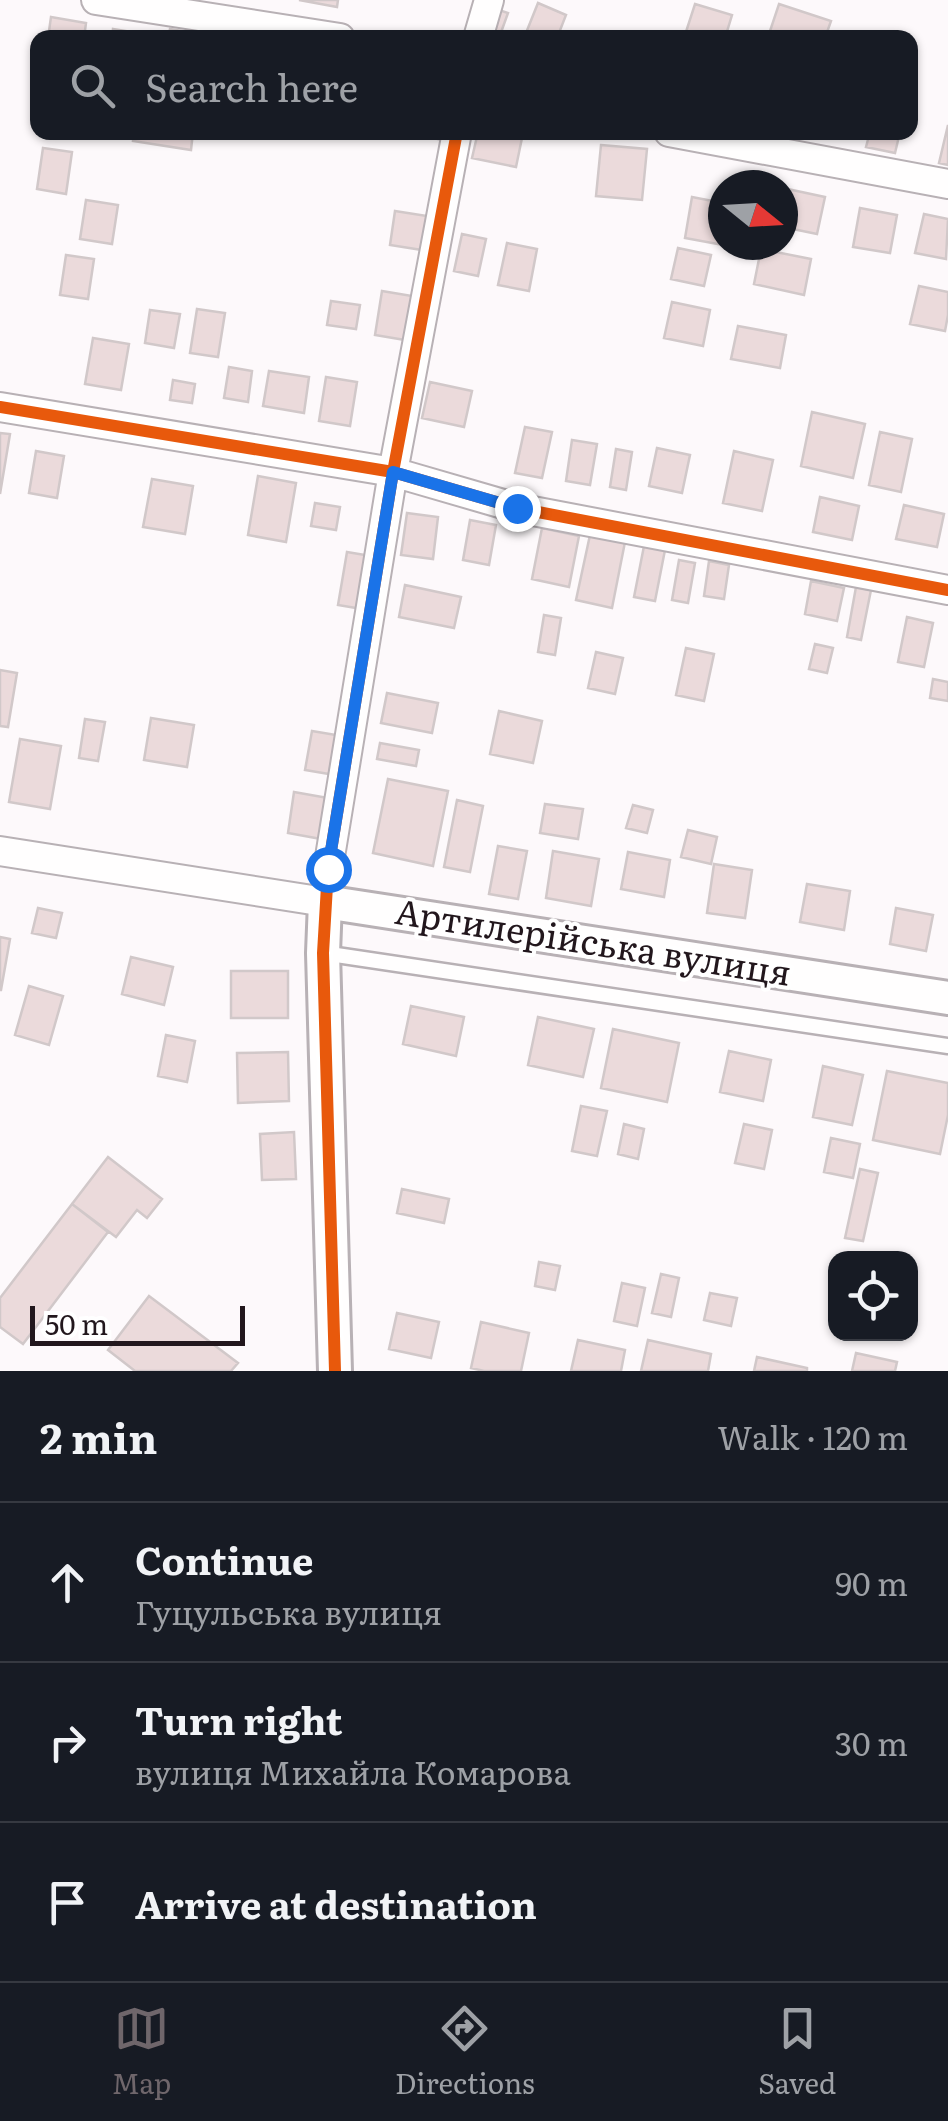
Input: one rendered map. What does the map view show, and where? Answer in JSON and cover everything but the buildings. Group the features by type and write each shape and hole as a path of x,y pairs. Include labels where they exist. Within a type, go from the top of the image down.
{"street":[{"path":"96,0 289,30"},
{"path":"480,30 489,0"},
{"path":"334,1371 323,953 328,869 393,472 456,140"},
{"path":"712,140 948,184"},
{"path":"0,407 393,472 517,508 948,590"},
{"name":"Артилерійська вулиця","path":"0,851 948,998"}],"lane":[{"path":"323,953 948,1046"}],"cycle path":[{"path":"335,1371 323,953 328,869 393,472 455,140"},
{"path":"0,407 393,472 517,508 948,590"}],"route":[{"path":"328,869 393,472 517,508"}]}
